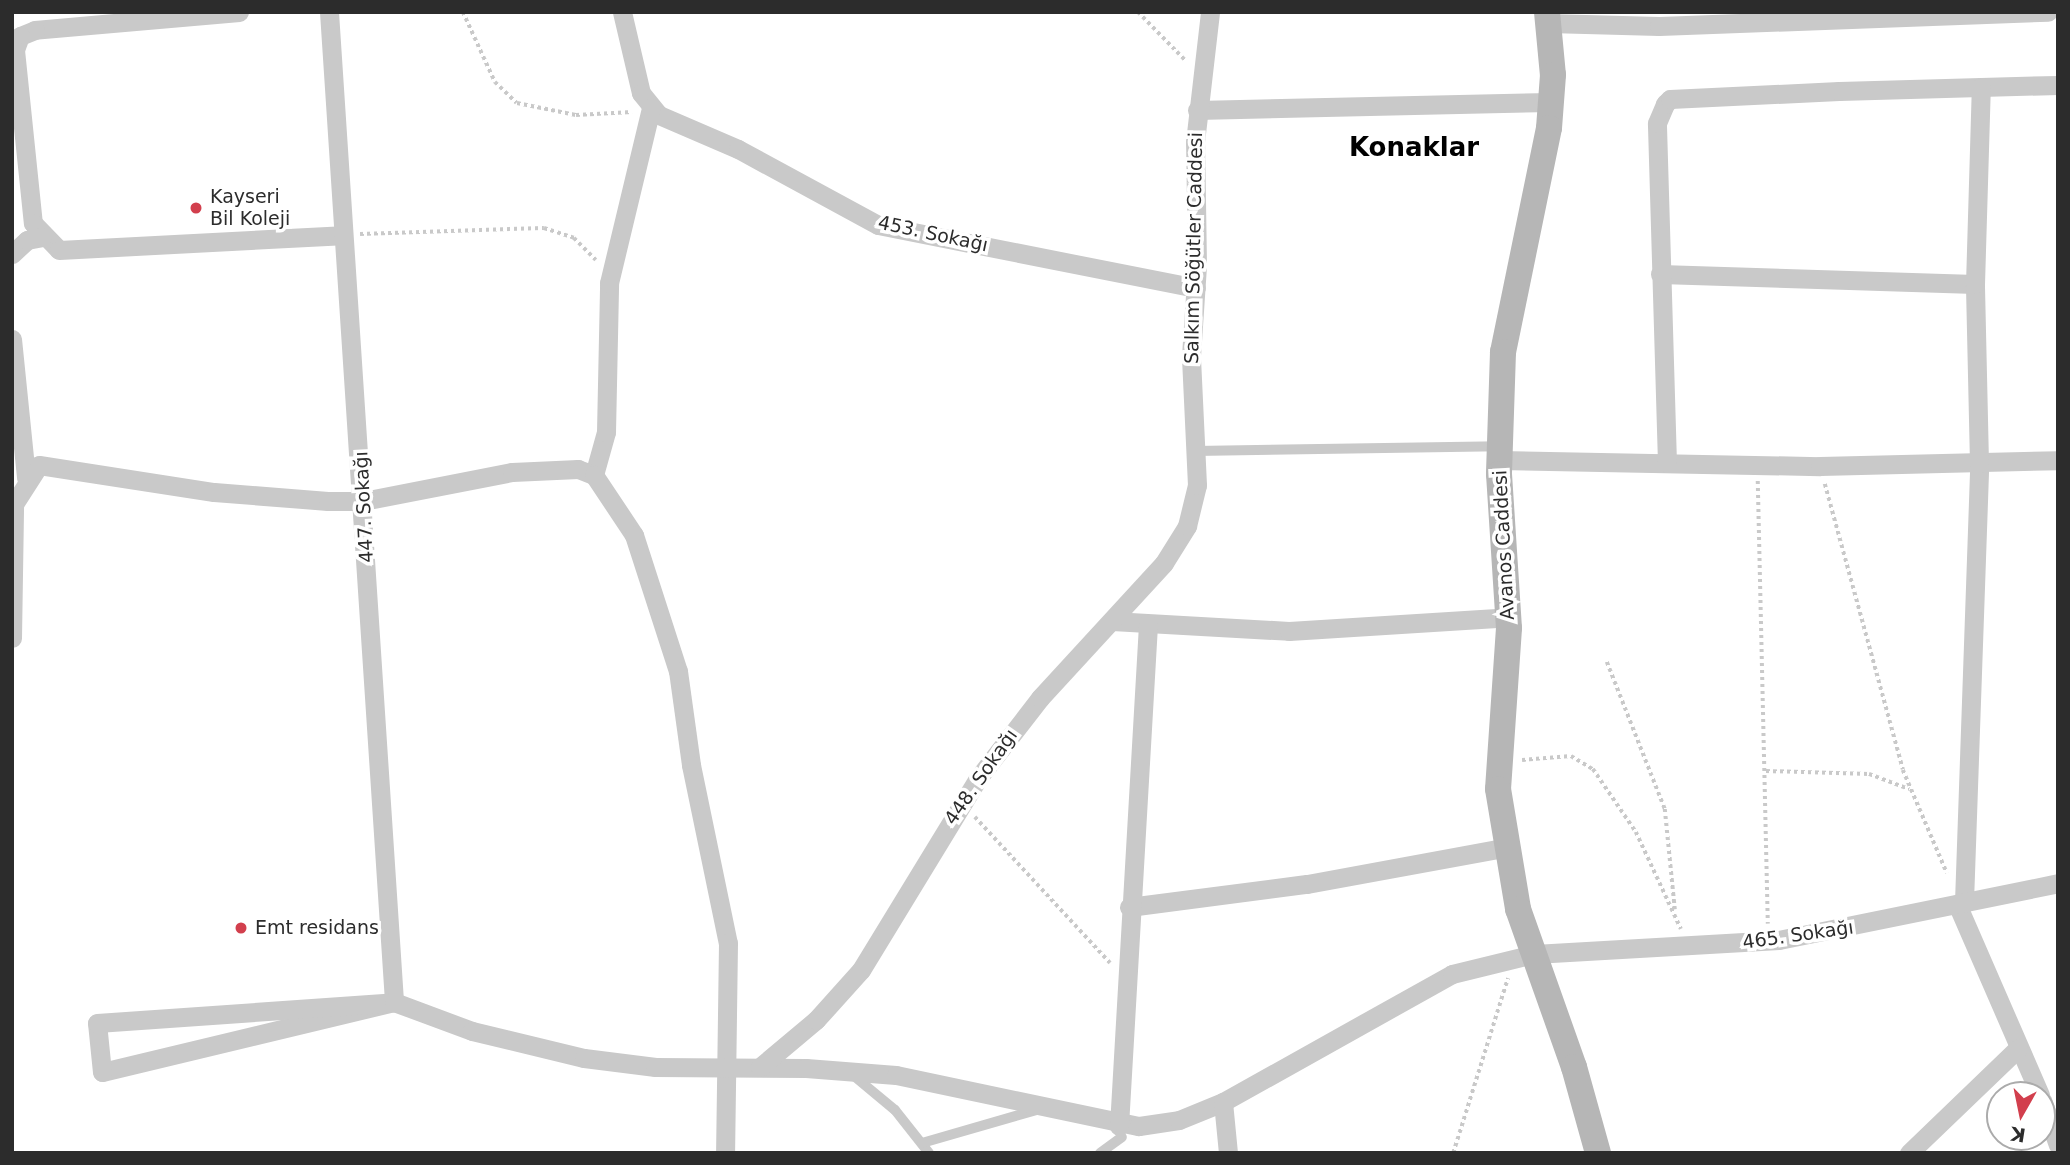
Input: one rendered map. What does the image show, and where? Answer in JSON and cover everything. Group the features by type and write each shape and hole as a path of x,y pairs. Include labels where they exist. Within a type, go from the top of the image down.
{"street":[{"path":"239,12 35,30 20,36 15,50 30,216 42,237 60,250 342,236"},
{"name":"447. Sokağı","path":"329,12 394,1002"},
{"path":"594,475 606,432 609,284 651,108 640,93 622,12"},
{"name":"Salkım Söğütler Caddesi","path":"1197,485 1191,356 1196,288 1197,110 1210,12"},
{"path":"1547,18 1659,19 2048,12"},
{"name":"Avanos Caddesi","path":"1547,18 1552,102 1507,323 1499,453 1509,617 1498,764 1504,848 1524,956 1598,1153"},
{"path":"1667,463 1657,123 1670,99 2058,85"},
{"path":"1981,87 1975,284 1979,463 1960,903 2033,1081"},
{"path":"1197,110 1552,102"},
{"name":"453. Sokağı","path":"651,108 878,225 1196,288"},
{"path":"12,254 27,240 42,237"},
{"path":"1660,274 1975,284"},
{"path":"12,339 26,478"},
{"path":"1499,453 1667,463 1820,467 2058,460"},
{"path":"12,638 13,514 26,478 39,465 258,498 363,501 512,472 578,469 594,475 634,535 678,671 691,765 728,943 725,1153"},
{"name":"448. Sokağı","path":"760,1066 816,1020 861,970 962,802 1040,698 1112,621 1181,538 1197,485"},
{"path":"1112,621 1331,630 1509,617"},
{"path":"394,1002 102,1072 97,1023 394,1002 547,1051 655,1067 725,1069 760,1066 845,1070 942,1082 1050,1105 1121,1132 1129,907 1148,624"},
{"path":"1129,907 1307,884 1504,848"},
{"name":"465. Sokağı","path":"1121,1132 1179,1120 1223,1102 1452,974 1524,956 1768,941 2058,883"},
{"path":"1909,1153 2018,1048"},
{"path":"1223,1102 1228,1153"}],"lane":[{"path":"1195,451 1499,453"},
{"path":"845,1070 895,1110 929,1153"},
{"path":"922,1143 1050,1105"},
{"path":"1100,1153 1121,1132"}],"path":[{"path":"463,12 487,70 517,103 576,115 651,108"},
{"path":"1138,12 1200,75"},
{"path":"342,236 451,227 553,229 585,247 609,284"},
{"path":"1758,465 1765,771 1771,865 1768,941"},
{"path":"1820,467 1910,790 1960,903"},
{"path":"1498,764 1563,756 1587,763 1636,832 1675,912 1674,860 1665,808 1608,662"},
{"path":"1765,771 1869,774 1910,790"},
{"path":"962,802 1126,980"},
{"path":"1453,1153 1524,956"}],"place":[{"name":"Kayseri Bil Koleji","path":"196,208"},
{"name":"Emt residans","path":"241,928"}],"district":[{"name":"Konaklar","path":"1414,148"}]}
